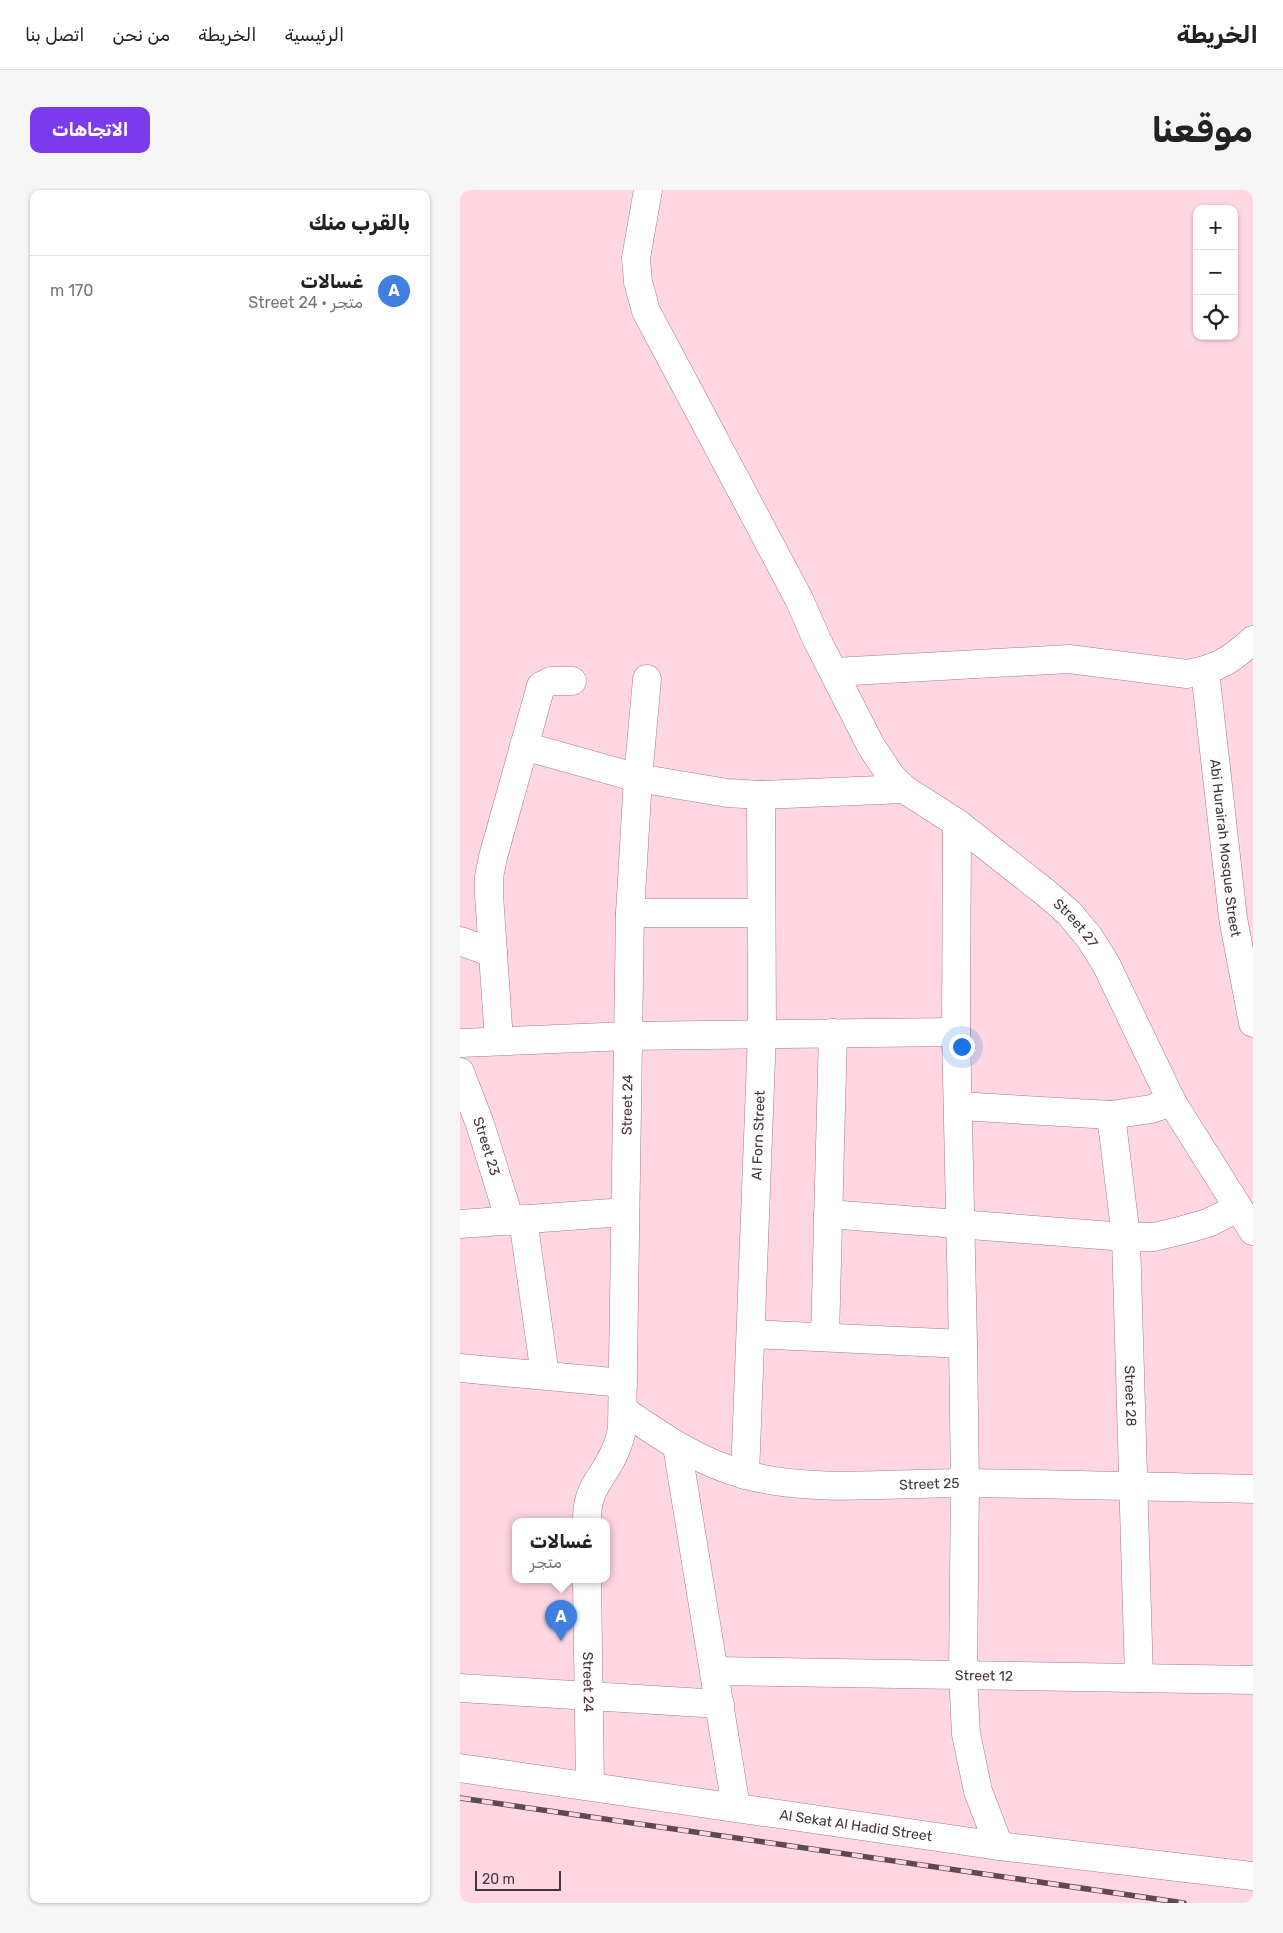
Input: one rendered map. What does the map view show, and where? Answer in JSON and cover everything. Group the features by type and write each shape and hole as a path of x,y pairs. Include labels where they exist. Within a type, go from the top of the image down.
{"street":[{"name":"Street 27","path":"648,190 636,258 638,282 646,311 799,599 817,640 880,762 904,789 957,823 1070,913 1089,937 1106,964 1172,1102 1253,1231"},
{"path":"834,672 1069,659 1187,674 1221,665 1253,640"},
{"name":"Abi Hurairah Mosque Street","path":"1204,671 1233,918 1252,1019"},
{"name":"Street 24","path":"587,1518 586,1510 590,1494 616,1449 622,1430 630,913 638,778 647,679"},
{"path":"499,1041 489,895 490,877 541,686 551,682 572,682"},
{"path":"524,746 638,778 707,790 761,795 904,789"},
{"name":"Al Forn Street","path":"745,1475 752,1334 762,1034 761,795"},
{"path":"957,823 956,1032 964,1344 965,1483 963,1675 966,1734 978,1791 999,1846"},
{"path":"630,913 761,913"},
{"path":"460,941 493,953"},
{"path":"460,1043 628,1036 956,1032"},
{"path":"825,1337 833,1033"},
{"name":"Street 23","path":"460,1072 517,1220 545,1375"},
{"path":"958,1106 1111,1115 1151,1109 1172,1102"},
{"name":"Street 28","path":"1111,1115 1126,1237 1139,1678"},
{"path":"828,1214 1126,1237 1154,1237 1208,1223 1238,1208"},
{"path":"460,1224 625,1212"},
{"path":"752,1334 964,1344"},
{"path":"460,1368 545,1375 623,1396"},
{"name":"Street 25","path":"623,1396 676,1446 710,1462 745,1475 778,1482 811,1485 965,1483 1253,1489"},
{"path":"676,1446 736,1807"},
{"name":"Street 24","path":"587,1583 590,1786"},
{"name":"Street 12","path":"714,1671 1253,1680"},
{"path":"460,1688 720,1704"},
{"name":"Al Sekat Al Hadid Street","path":"460,1768 999,1846 1253,1876"}],"railway":[{"path":"460,1798 1184,1903"}],"place":[{"name":"غسالات","path":"561,1641"}]}
